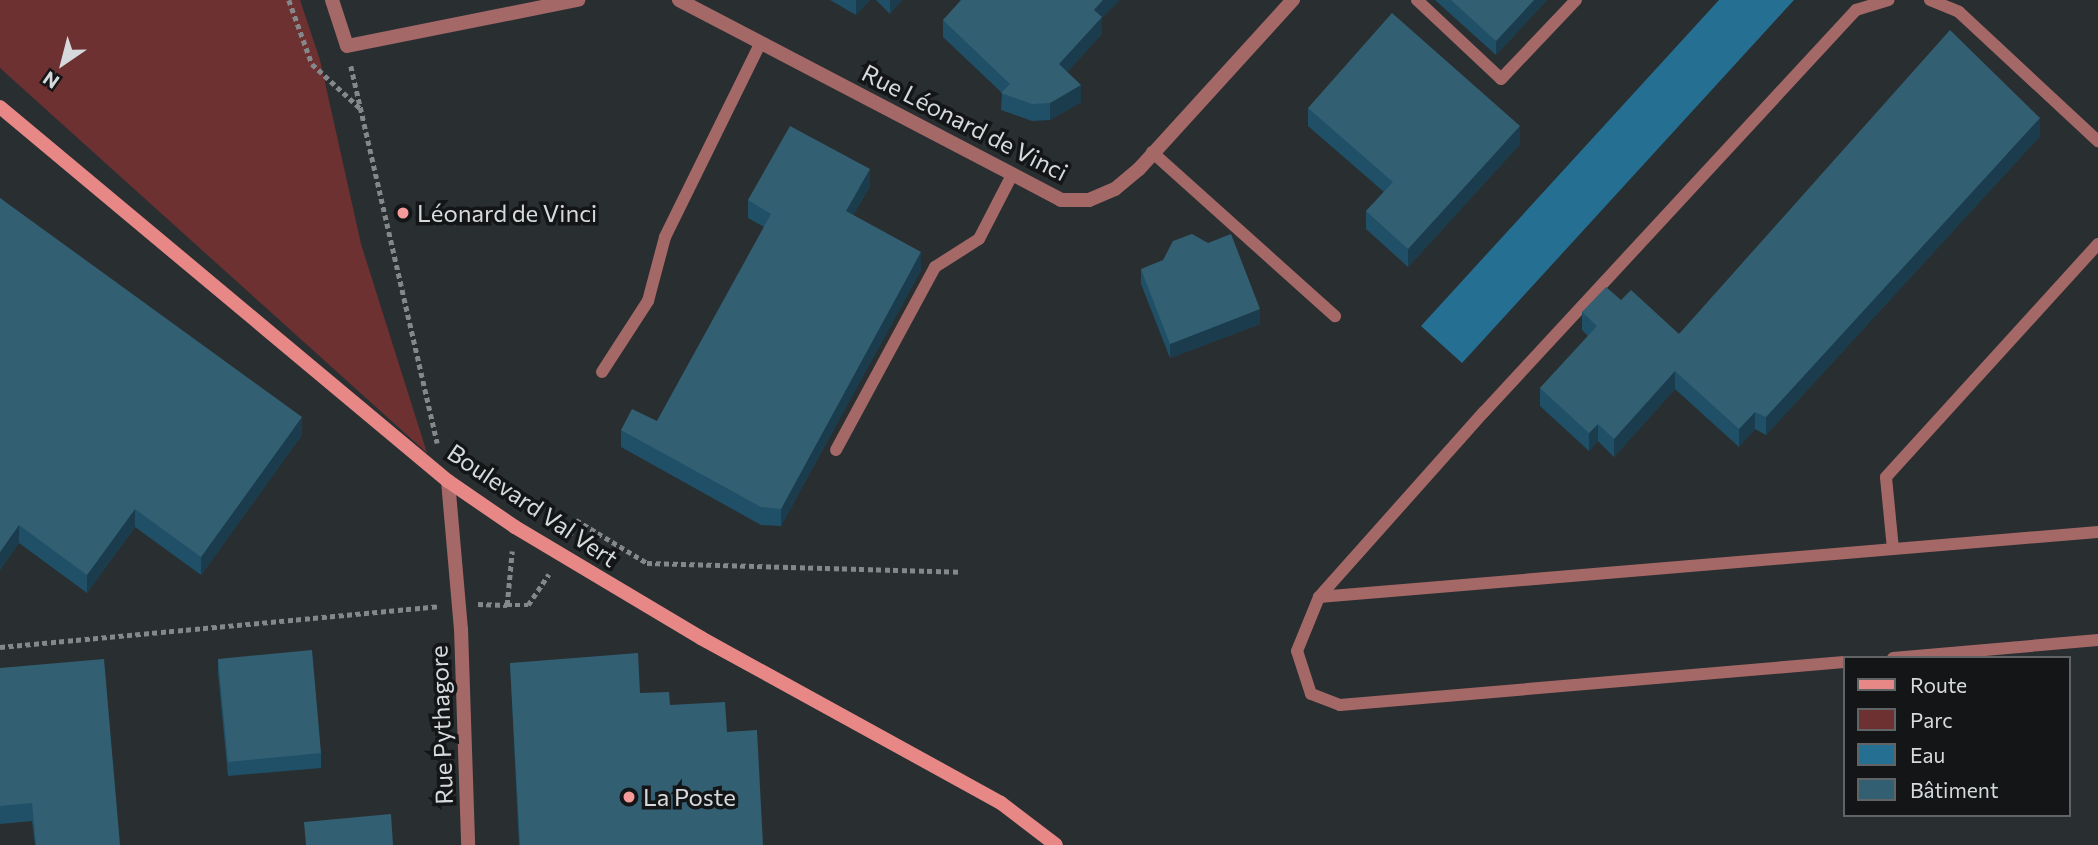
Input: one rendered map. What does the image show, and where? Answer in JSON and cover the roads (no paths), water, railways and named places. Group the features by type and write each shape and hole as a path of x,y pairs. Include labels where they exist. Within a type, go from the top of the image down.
{"street":[{"path":"332,0 347,46 578,0"},
{"name":"Rue Léonard de Vinci","path":"679,0 1061,200 1089,200 1115,189 1293,0"},
{"name":"Boulevard Val Vert","path":"0,107 448,481 562,556 701,638 1001,803 1056,845"},
{"name":"Rue Pythagore","path":"448,481 459,604 468,845"}],"lane":[{"path":"1417,0 1501,79 1576,0"},
{"path":"1842,662 1340,705 1311,694 1297,651 1319,597 1856,9 1889,0"},
{"path":"1930,0 1959,12 2098,141"},
{"path":"602,372 648,301 665,237 761,42"},
{"path":"1152,152 1335,316"},
{"path":"836,450 930,264 979,239 1012,175"},
{"path":"1893,549 1886,477 2098,244"},
{"path":"1319,597 2098,532"},
{"path":"1915,656 2098,640"}],"water":[{"path":"1719,0 1794,0 1462,363 1421,326"}],"place":[{"name":"Léonard de Vinci","path":"403,213"},
{"name":"La Poste","path":"629,797"}]}
